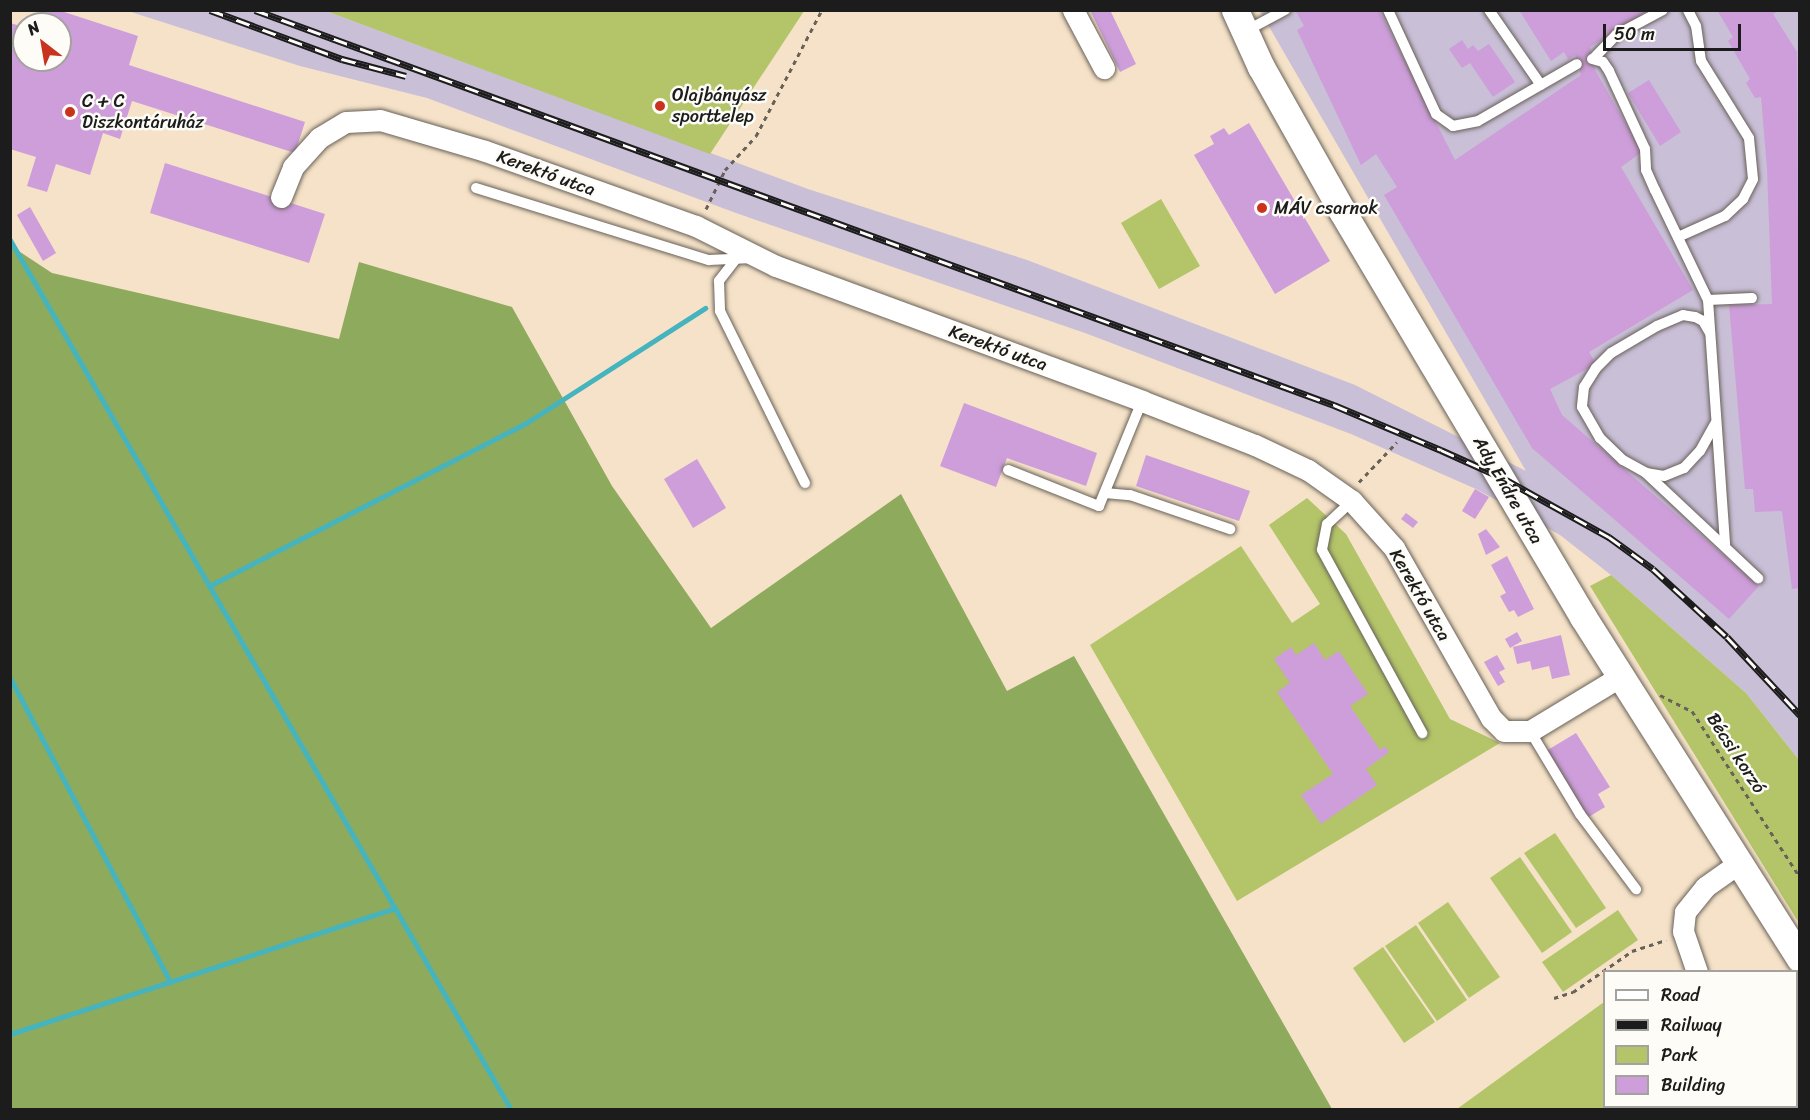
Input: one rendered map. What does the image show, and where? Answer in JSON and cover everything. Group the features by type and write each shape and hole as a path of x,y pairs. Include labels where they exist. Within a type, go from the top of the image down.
{"street":[{"path":"1073,10 1104,68"},
{"name":"Ady Endre utca","path":"1239,21 1342,211 1621,676 1800,959"},
{"name":"Kerektó utca","path":"281,197 294,167 318,138 346,122 380,120 485,152 696,226 746,258 1142,401 1289,459 1348,498 1394,548 1491,718 1512,734 1530,731"},
{"path":"1530,731 1621,676"},
{"path":"1696,970 1683,931 1685,912 1695,896 1739,863"}],"lane":[{"path":"1239,21 1285,10"},
{"path":"1388,10 1443,122 1453,126 1478,121 1577,64"},
{"path":"1489,10 1541,85"},
{"path":"1662,10 1616,35 1593,59 1609,71 1645,149 1646,170 1708,300 1725,544"},
{"path":"1678,237 1725,216 1743,199 1752,179 1749,138 1701,61 1696,26 1688,10"},
{"path":"476,188 709,260 746,258"},
{"path":"746,258 719,281 720,311 804,483"},
{"path":"1708,300 1752,298"},
{"path":"1711,336 1703,321 1695,317 1674,319 1611,353 1584,387 1582,407 1587,421 1623,460 1646,473 1725,544 1758,578"},
{"path":"1008,470 1099,506 1142,401"},
{"path":"1646,473 1664,476 1684,468 1700,451 1717,420"},
{"path":"1105,493 1130,495 1230,529"},
{"path":"1348,498 1327,524 1322,550 1422,733"},
{"path":"1530,731 1580,814 1636,889"}],"path":[{"path":"696,226 724,170 756,136 822,10"},
{"path":"1348,498 1397,442"},
{"name":"Bécsi korzó","path":"1651,691 1692,711 1800,877"},
{"path":"1605,970 1632,951 1683,931"},
{"path":"1554,998 1573,992 1603,971"}],"shaded area":[{"path":"128,11 326,11 808,189 1027,260 1355,385 1526,471 1260,11 1799,11 1799,760 1746,693 1611,575 1560,535 1476,489 1351,434 1085,333 736,213 427,98 300,66"}],"green space":[{"name":"Olajbányász sporttelep","path":"326,11 804,11 710,154"},
{"path":"1161,199 1200,266 1159,289 1121,223"},
{"path":"11,246 52,273 339,339 359,262 512,307 612,486 711,628 901,494 1007,691 1074,656 1332,1109 11,1109"},
{"path":"1307,498 1346,534 1450,719 1500,743 1237,901 1090,645 1241,546 1292,623 1320,604 1269,525"},
{"path":"1611,575 1746,693 1799,760 1799,923 1590,586"},
{"path":"1555,833 1606,908 1576,928 1524,853"},
{"path":"1520,857 1572,932 1542,953 1490,878"},
{"path":"1448,902 1500,977 1469,998 1418,923"},
{"path":"1618,910 1638,940 1563,992 1542,962"},
{"path":"1416,925 1467,1000 1437,1021 1385,946"},
{"path":"1383,947 1435,1022 1404,1043 1353,968"},
{"path":"1603,1003 1603,1108 1745,1109 1457,1109"}],"building":[{"name":"C + C Diszkontáruház","path":"45,10 58,10 64,12 44,12"},
{"path":"1090,10 1110,10 1136,64 1120,72"},
{"path":"1295,10 1379,10 1455,160 1581,75 1575,55 1568,59 1564,52 1551,61 1519,10 1649,10 1590,47 1595,70 1642,152 1621,167 1693,290 1589,352 1596,364 1550,389 1562,415 1759,586 1729,619 1532,448 1384,195 1397,187 1376,154 1361,165 1297,30 1304,26"},
{"path":"1717,10 1780,10 1773,14 1797,52 1800,588 1792,589 1782,511 1755,512 1753,489 1745,489 1729,305 1772,304 1767,169 1761,97 1755,98 1746,83 1750,79 1728,41 1733,37"},
{"name":"C + C Diszkontáruház","path":"72,15 138,36 129,65 305,122 295,153 132,101 120,139 103,133 90,175 56,164 47,192 27,186 36,157 10,149 10,23 12,24 12,72 72,72"},
{"path":"1462,40 1468,49 1473,45 1478,51 1489,44 1515,82 1493,97 1470,63 1462,68 1449,49"},
{"path":"1649,80 1681,132 1660,146 1628,93"},
{"name":"MÁV csarnok","path":"1249,123 1330,261 1275,294 1194,155 1214,144 1210,136 1224,128 1229,135"},
{"path":"165,163 325,214 309,263 150,213"},
{"path":"30,207 56,253 43,261 17,215"},
{"path":"964,403 1097,453 1086,486 1007,458 996,487 940,466"},
{"path":"1146,455 1250,491 1239,521 1136,486"},
{"path":"697,459 726,508 693,528 664,479"},
{"path":"1475,489 1489,497 1475,519 1462,511"},
{"path":"1406,513 1418,522 1413,528 1401,519"},
{"path":"1486,529 1500,547 1486,555 1478,534"},
{"path":"1507,556 1534,609 1518,617 1514,610 1509,612 1500,596 1506,593 1491,565"},
{"path":"1517,632 1522,641 1510,648 1505,639"},
{"path":"1561,635 1570,675 1552,679 1549,666 1532,670 1530,661 1517,664 1513,647"},
{"path":"1314,643 1325,660 1339,651 1368,694 1350,706 1380,750 1385,746 1389,752 1366,769 1377,785 1321,824 1301,795 1333,774 1277,692 1290,683 1274,659 1291,647 1296,655"},
{"path":"1497,655 1505,669 1499,672 1505,682 1498,686 1484,662"},
{"path":"1576,733 1610,787 1598,794 1605,807 1587,818 1546,751"}],"waterway":[{"path":"10,240 511,1110"},
{"path":"209,586 526,423 705,308"},
{"path":"10,678 170,982"},
{"path":"10,1034 395,908"}],"railway":[{"path":"210,10 342,59 406,76"},
{"path":"255,10 1334,405 1501,477 1609,537 1653,569 1727,637 1800,715"}],"place":[{"name":"Olajbányász sporttelep","path":"660,106"},
{"name":"C + C Diszkontáruház","path":"70,112"},
{"name":"MÁV csarnok","path":"1262,208"}]}
